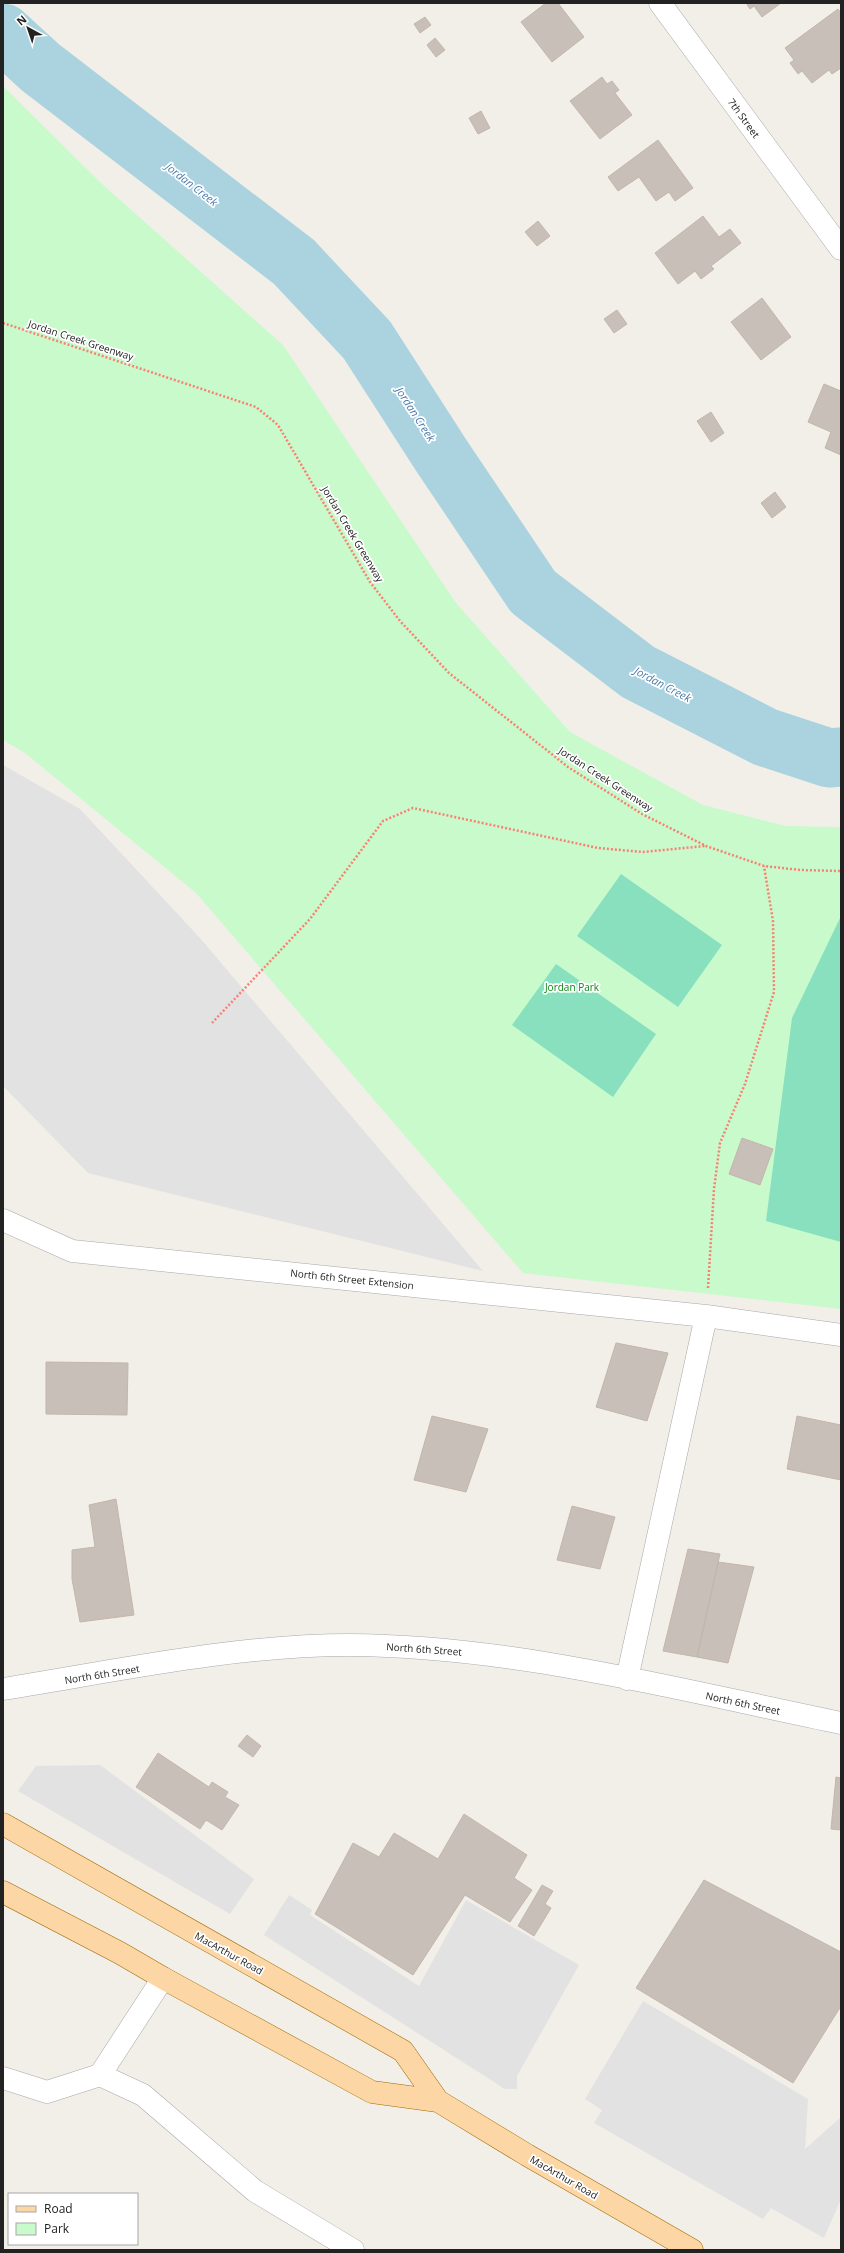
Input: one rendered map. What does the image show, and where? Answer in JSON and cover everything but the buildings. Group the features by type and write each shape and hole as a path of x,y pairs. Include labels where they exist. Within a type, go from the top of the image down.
{"main road":[{"name":"MacArthur Road","path":"3,1824 403,2051 438,2101"},
{"name":"MacArthur Road","path":"3,1892 120,1953 372,2092 438,2101 527,2155 692,2250"}],"street":[{"name":"7th Street","path":"660,3 837,235"},
{"name":"North 6th Street Extension","path":"5,1225 72,1251 706,1316 841,1335"},
{"path":"627,1679 706,1316"},
{"name":"North 6th Street","path":"3,1689 213,1656 280,1648 348,1645 415,1647 516,1658 841,1723"},
{"path":"3,2078 47,2092 100,2075 163,1978"},
{"path":"100,2075 143,2096 255,2191 353,2250"}],"path":[{"name":"Jordan Creek Greenway","path":"3,322 256,406 278,426 370,582 400,621 449,673 568,767 642,814 706,846 764,866 800,870 841,871"},
{"path":"212,1023 310,920 383,821 413,808 598,848 643,852 706,846"},
{"path":"706,1316 714,1189 720,1143 745,1084 774,992 773,921 764,866"}],"green space":[{"name":"Jordan Park","path":"3,86 102,184 283,345 456,603 570,732 703,805 786,826 841,827 841,1309 523,1273 196,893 25,753 3,740"},
{"path":"621,874 722,945 678,1007 577,936"},
{"path":"841,916 841,1242 766,1221 792,1018"},
{"path":"556,964 656,1034 613,1097 512,1025"}],"shaded area":[{"path":"3,765 80,809 200,938 483,1271 88,1173 3,1086"},
{"path":"100,1765 254,1879 230,1914 18,1791 36,1766"},
{"path":"289,1895 312,1910 310,1915 419,1986 466,1900 579,1965 517,2076 517,2089 505,2089 264,1935"},
{"path":"643,2001 808,2099 805,2149 841,2117 841,2199 824,2238 771,2208 763,2219 594,2123 602,2110 585,2099"}],"waterway":[{"name":"Jordan Creek","path":"3,33 40,67 294,262 367,340 441,455 533,592 638,672 765,737 829,758 841,757"}]}
